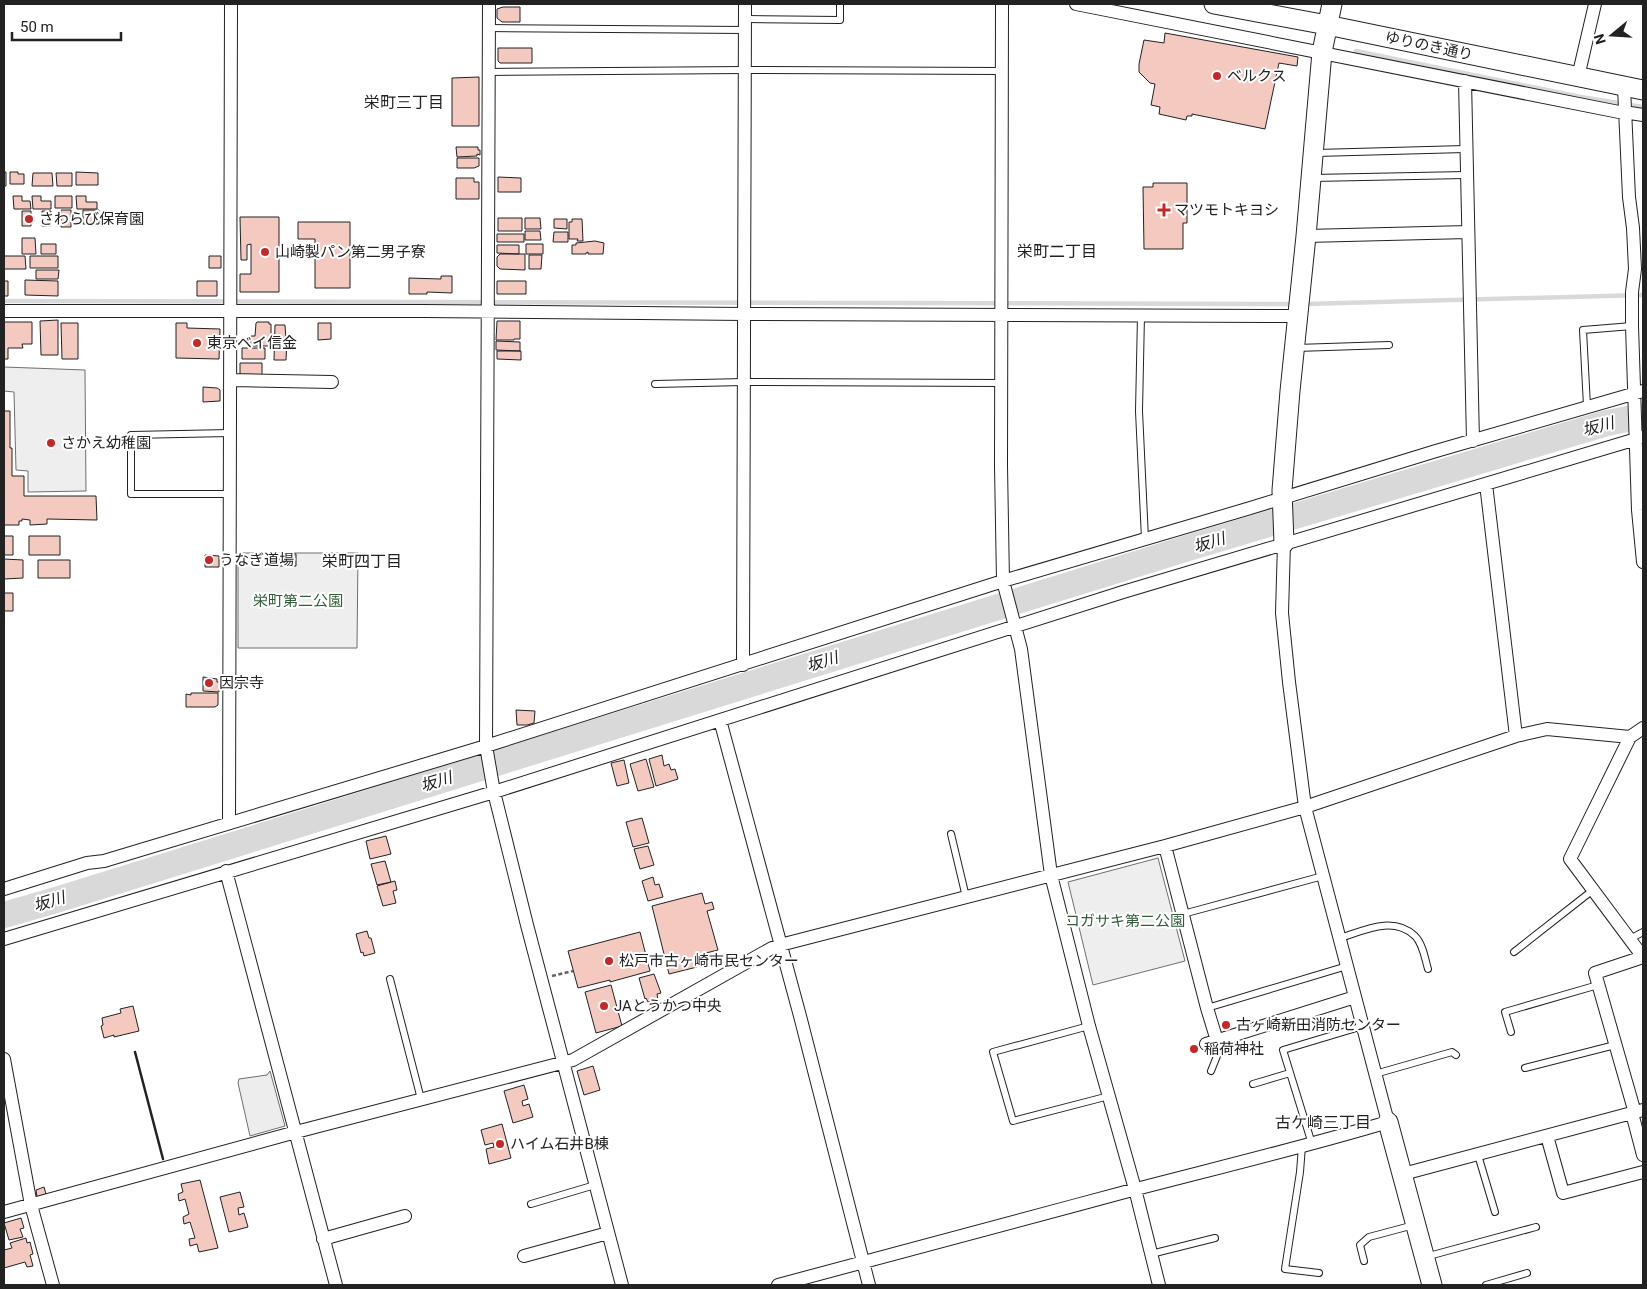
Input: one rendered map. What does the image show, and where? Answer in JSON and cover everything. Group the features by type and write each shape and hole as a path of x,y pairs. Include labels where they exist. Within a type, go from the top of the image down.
{"street":[{"path":"229,823 231,4"},
{"path":"489,4 487,748 494,788 541,979 622,1285"},
{"path":"743,665 745,4"},
{"path":"1002,4 1001,383 1003,581 1021,649 1051,875 1159,1285"},
{"path":"1076,4 1643,115"},
{"name":"ゆりのき通り","path":"1214,4 1327,25 1643,90"},
{"path":"1332,4 1322,52 1282,490 1284,500 1282,613 1305,807 1432,1285"},
{"path":"1578,77 1596,4"},
{"path":"1465,81 1465,149 1473,441"},
{"path":"1624,87 1624,112 1635,269 1632,296 1632,326 1639,436 1638,510 1642,533 1643,562"},
{"path":"1306,236 1468,232"},
{"path":"4,311 230,305 424,310 488,306 1002,308 1141,314 1299,308"},
{"path":"230,380 332,382"},
{"path":"4,889 77,866 104,861 487,748 1003,581 1284,500 1587,406 1637,394"},
{"path":"4,939 720,720 1284,540 1486,484 1639,436"},
{"path":"1486,484 1516,736"},
{"path":"720,720 870,1285"},
{"path":"1643,728 1630,737 1570,859 1643,957 1595,973 1615,1045 1637,1112 1643,1155"},
{"path":"4,1212 296,1132 573,1060 780,945 1165,846 1305,807 1516,736 1547,729 1630,737"},
{"path":"1165,846 1213,1043 1355,997"},
{"path":"226,871 336,1285"},
{"path":"4,1059 31,1204 53,1285"},
{"path":"1403,1174 1637,1112"},
{"path":"778,1285 1388,1122"},
{"path":"1547,1136 1563,1193 1643,1172"},
{"path":"323,1239 405,1216"},
{"path":"524,1256 608,1233"}],"lane":[{"path":"488,28 745,24 840,20 840,4"},
{"path":"488,72 1001,71"},
{"path":"1312,153 1465,149"},
{"path":"1311,178 1466,175"},
{"path":"1141,314 1140,452 1145,540"},
{"path":"1587,406 1584,330 1632,326"},
{"path":"1295,348 1389,345"},
{"path":"654,384 744,382 1001,383"},
{"path":"229,494 131,494 131,434 230,433"},
{"path":"951,834 966,897"},
{"path":"1183,914 1323,876"},
{"path":"1514,952 1593,890"},
{"path":"1340,938 1376,926 1393,925 1415,936 1422,948 1428,969"},
{"path":"1630,939 1643,932"},
{"path":"1206,1008 1347,966"},
{"path":"390,979 421,1099"},
{"path":"1511,1032 1505,1012 1598,985"},
{"path":"1090,1026 993,1052 1013,1121 1109,1096"},
{"path":"1320,1274 1285,1269 1300,1172 1307,1145 1283,1050 1363,1026"},
{"path":"1211,1071 1217,1056 1213,1043"},
{"path":"1525,1068 1615,1045"},
{"path":"1376,1074 1452,1052 1456,1055"},
{"path":"1253,1084 1290,1073"},
{"path":"1478,1155 1495,1212"},
{"path":"531,1204 595,1185"},
{"path":"1364,1261 1360,1245 1369,1237 1416,1225"},
{"path":"1424,1257 1536,1227"},
{"path":"1151,1254 1215,1238"},
{"path":"1486,1285 1527,1274"}],"path":[{"path":"541,979 574,971"}],"green space":[{"path":"4,367 85,370 86,491 28,492 28,471 16,470 14,392 4,391"},
{"name":"栄町第二公園","path":"241,553 358,553 357,648 238,648 238,555"},
{"name":"コガサキ第二公園","path":"1158,858 1185,961 1093,985 1068,882"}],"shaded area":[{"path":"270,1071 285,1126 250,1136 238,1083 239,1079 267,1075"}],"building":[{"path":"520,7 520,22 502,22 497,18 497,9"},
{"path":"1165,33 1298,57 1297,66 1279,63 1265,129 1192,114 1192,116 1187,116 1186,120 1159,114 1160,107 1151,105 1155,84 1150,83 1139,72 1139,64 1144,40 1164,43"},
{"path":"498,48 532,48 532,63 500,63 498,61"},
{"path":"479,77 479,126 452,126 452,78"},
{"path":"456,147 478,147 480,155 457,157"},
{"path":"457,158 479,158 479,166 474,168 457,168"},
{"path":"4,172 6,172 6,186 4,186"},
{"path":"10,172 24,174 24,184 10,184"},
{"path":"76,172 98,173 98,185 76,185"},
{"path":"33,173 52,173 53,186 32,186"},
{"path":"56,173 72,173 72,186 57,186"},
{"path":"498,177 521,178 521,192 498,192"},
{"path":"456,178 474,178 474,182 479,182 479,199 456,199"},
{"path":"1153,183 1187,183 1187,223 1183,223 1183,249 1144,249 1143,187 1153,187"},
{"path":"13,196 22,196 22,201 30,201 31,209 14,209"},
{"path":"32,196 41,196 41,201 51,201 51,209 33,209"},
{"path":"55,196 72,196 72,208 55,208"},
{"path":"76,196 86,196 86,202 97,202 97,209 77,209"},
{"path":"61,210 71,210 71,227 61,227"},
{"path":"83,210 99,210 99,224 83,224"},
{"path":"22,211 31,211 31,226 22,226"},
{"path":"42,211 51,211 51,226 42,226"},
{"name":"山崎製パン第二男子寮","path":"240,217 279,217 279,292 240,292 240,274 251,274 251,244 247,245 247,260 241,260"},
{"path":"498,218 522,218 522,231 498,231"},
{"path":"525,218 540,218 541,229 525,229"},
{"path":"554,219 567,219 567,229 554,228"},
{"path":"572,219 582,219 583,241 569,239 569,222 572,222"},
{"path":"298,222 350,222 350,288 315,288 315,239 298,239"},
{"path":"525,231 540,231 541,240 525,240"},
{"path":"554,232 568,232 568,242 553,242"},
{"path":"497,234 524,234 524,242 497,242"},
{"path":"22,238 35,238 36,254 22,254"},
{"path":"595,241 604,243 603,254 588,254 588,252 586,254 572,254 572,245"},
{"path":"41,244 56,244 56,254 41,254"},
{"path":"526,244 543,244 543,254 526,254"},
{"path":"497,245 519,245 519,254 497,253"},
{"path":"500,254 525,254 525,270 500,269 497,266 497,257"},
{"path":"529,255 542,255 541,269 529,269"},
{"path":"4,256 25,256 26,269 4,269"},
{"path":"30,256 58,256 58,268 30,268"},
{"path":"209,256 221,256 221,268 209,268"},
{"path":"36,270 59,270 58,279 36,279"},
{"path":"441,276 452,276 452,293 427,292 427,294 409,294 409,278 441,279"},
{"path":"25,280 58,281 58,296 25,295"},
{"path":"4,281 8,281 8,296 4,296"},
{"path":"197,281 217,281 217,296 197,296"},
{"path":"497,281 526,281 526,294 497,294"},
{"path":"58,320 58,355 41,355 40,321"},
{"path":"497,321 520,321 520,339 496,340"},
{"path":"4,322 32,322 32,344 22,344 23,348 8,348 8,359 4,359"},
{"path":"257,322 269,322 271,324 271,346 251,346 251,336 255,336"},
{"path":"61,323 78,323 78,359 62,359"},
{"path":"176,323 187,323 187,328 220,329 219,359 176,358"},
{"path":"318,323 331,323 331,339 318,340"},
{"path":"275,325 285,325 287,340 286,360 274,360"},
{"path":"496,341 520,342 520,351 496,350"},
{"path":"242,348 265,348 265,359 242,359"},
{"path":"497,351 521,351 521,360 497,359"},
{"path":"240,363 262,363 262,378 240,375"},
{"path":"203,387 220,390 220,401 203,402"},
{"path":"4,411 10,411 12,476 24,476 24,496 96,496 97,520 47,519 47,524 30,525 30,520 22,519 22,521 19,521 19,525 4,525"},
{"path":"4,536 13,536 13,555 4,555"},
{"path":"29,536 60,536 60,555 29,555"},
{"path":"280,554 296,554 296,566 275,566 275,559 281,559"},
{"path":"205,555 219,556 219,567 205,567"},
{"path":"4,559 23,560 23,578 4,579"},
{"path":"38,560 70,560 70,578 38,578"},
{"path":"4,593 13,593 13,611 4,611"},
{"path":"203,677 217,679 217,682 220,682 219,692 203,691"},
{"path":"191,693 218,693 218,705 215,707 186,707 186,694 191,695"},
{"path":"516,710 535,711 534,723 517,725"},
{"path":"662,755 664,766 669,764 671,770 675,769 678,779 656,786 649,759"},
{"path":"646,759 654,787 638,791 630,764"},
{"path":"624,760 629,783 617,786 611,763"},
{"path":"642,818 649,843 633,847 626,822"},
{"path":"386,836 391,854 370,859 366,841"},
{"path":"648,846 654,865 640,869 634,849"},
{"path":"385,861 391,882 377,885 371,864"},
{"path":"653,877 655,885 659,884 663,897 648,901 642,881"},
{"path":"395,881 397,890 393,891 396,903 383,906 377,886"},
{"path":"702,893 705,904 712,902 714,909 707,911 718,950 694,956 697,967 669,974 652,906"},
{"path":"367,931 375,953 364,956 363,952 361,953 356,934"},
{"name":"松戸市古ヶ崎市民センター","path":"640,932 650,971 610,982 610,980 578,988 568,951"},
{"path":"654,974 661,993 657,994 658,1000 648,1002 645,999 639,978"},
{"path":"611,985 622,1026 596,1033 585,992"},
{"path":"133,1006 139,1031 104,1038 101,1026 103,1025 102,1018 121,1013 120,1009"},
{"path":"593,1066 600,1090 584,1095 577,1071"},
{"name":"ハイム石井B棟","path":"524,1085 528,1099 522,1101 523,1106 529,1104 533,1117 513,1123 504,1091"},
{"name":"ハイム石井B棟","path":"502,1124 511,1158 489,1164 486,1149 494,1147 493,1143 485,1145 481,1130"},
{"path":"200,1180 218,1248 199,1252 197,1244 190,1246 189,1239 195,1238 190,1222 184,1224 183,1217 189,1214 185,1199 179,1201 178,1194 183,1192 181,1184"},
{"path":"44,1187 46,1194 37,1197 36,1190"},
{"path":"240,1192 244,1207 238,1208 239,1215 244,1213 248,1227 229,1232 220,1197"},
{"path":"21,1218 24,1228 20,1229 23,1237 9,1240 4,1223"},
{"path":"26,1238 27,1243 30,1242 33,1254 30,1255 33,1266 27,1267 25,1262 4,1268 4,1250 12,1248 10,1243"}],"waterway":[{"path":"1356,51 1581,97 1643,107"},
{"path":"1305,304 1643,295"},
{"path":"4,301 1295,304"},
{"name":"坂川","path":"4,915 1188,548 1607,423 1643,416"}],"wall":[{"path":"135,1052 163,1159"}],"place":[{"name":"ベルクス","path":"1217,76"},
{"name":"マツモトキヨシ","path":"1164,210"},
{"name":"さわらび保育園","path":"29,219"},
{"name":"山崎製パン第二男子寮","path":"265,252"},
{"name":"東京ベイ信金","path":"197,343"},
{"name":"さかえ幼稚園","path":"51,443"},
{"name":"うなぎ道場","path":"209,560"},
{"name":"因宗寺","path":"209,683"},
{"name":"松戸市古ヶ崎市民センター","path":"609,961"},
{"name":"JAとうかつ中央","path":"604,1006"},
{"name":"古ヶ崎新田消防センター","path":"1226,1025"},
{"name":"稲荷神社","path":"1194,1049"},
{"name":"ハイム石井B棟","path":"500,1144"}],"district":[{"name":"栄町三丁目","path":"404,102"},
{"name":"栄町二丁目","path":"1057,251"},
{"name":"栄町四丁目","path":"362,561"},
{"name":"古ケ崎三丁目","path":"1323,1122"}]}
